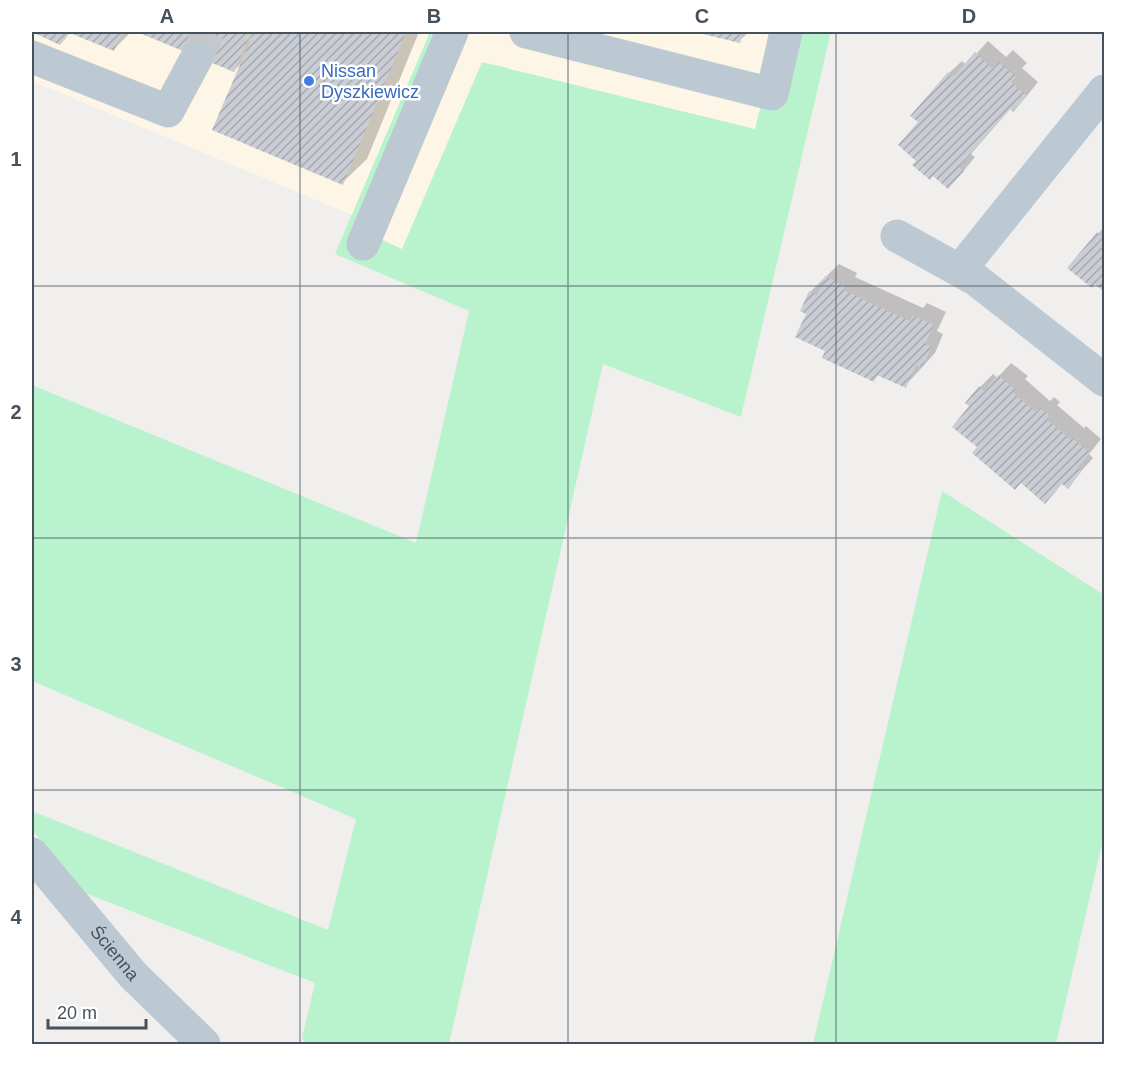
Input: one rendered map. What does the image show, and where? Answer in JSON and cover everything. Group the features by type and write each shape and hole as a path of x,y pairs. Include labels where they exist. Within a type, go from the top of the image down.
{"street":[{"path":"363,244 452,32"},
{"path":"526,32 772,94 786,32"},
{"path":"32,57 168,111 197,57"},
{"path":"960,270 1104,91"},
{"path":"897,236 975,279 1104,380"},
{"name":"Ścienna","path":"32,854 133,975 204,1044"}],"shaded area":[{"path":"32,32 831,32 741,417 335,254 352,215 32,81"}],"green space":[{"path":"430,32 438,32 380,239 402,249 482,62 755,129 761,105 781,109 799,32 831,32 741,417 603,364 449,1044 306,1044 302,1038 315,983 85,893 32,830 32,811 328,930 356,819 32,681 32,385 416,543 469,311 335,254"},
{"path":"942,491 1104,595 1104,835 1056,1044 813,1044"}],"building":[{"path":"32,32 123,32 114,51 70,33 60,45"},
{"path":"137,32 251,32 234,72"},
{"name":"Nissan Dyszkiewicz","path":"254,32 406,32 343,185 212,130"},
{"path":"695,32 743,32 740,43"},
{"path":"975,52 993,69 999,62 1016,77 1011,82 1027,96 1013,112 1010,109 959,167 964,171 948,189 933,176 930,180 912,165 916,161 898,145 918,122 910,116 948,72 953,77"},
{"path":"1097,232 1104,238 1104,292 1095,284 1092,288 1067,268"},
{"path":"825,276 845,286 843,290 910,321 913,315 934,325 925,344 932,347 922,367 916,365 906,388 877,375 874,382 822,358 825,351 795,337 806,314 800,311 809,291 817,295"},
{"path":"998,375 1016,390 1013,393 1037,413 1040,408 1049,415 1046,419 1090,453 1077,468 1081,472 1068,489 1062,484 1045,504 1021,483 1015,490 972,453 977,447 952,427 969,406 965,403 979,386 984,391"}],"tunnel":[{"path":"197,57 208,32"}],"place":[{"name":"Nissan Dyszkiewicz","path":"309,81"}]}
